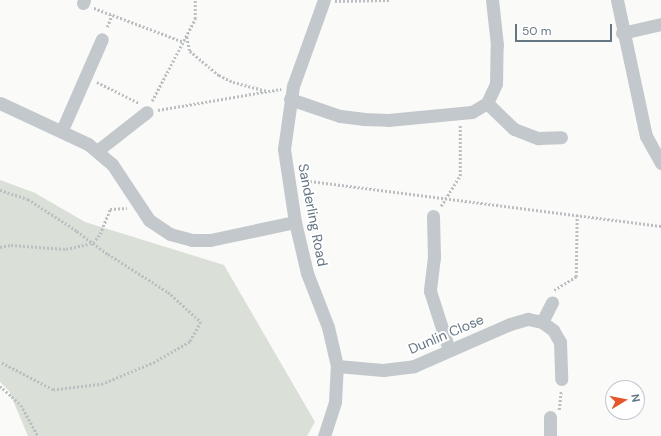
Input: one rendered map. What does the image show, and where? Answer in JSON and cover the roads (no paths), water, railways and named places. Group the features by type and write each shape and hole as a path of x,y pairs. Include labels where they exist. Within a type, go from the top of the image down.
{"street":[{"name":"Sanderling Road","path":"324,0 293,86 284,149 287,178 295,222 308,273 328,327 336,366 335,402 324,436"},
{"path":"290,99 340,116 363,120 472,112 487,103 496,84 498,68 492,6 481,0"},
{"path":"617,0 622,32 646,136 661,163"},
{"path":"622,32 661,24"},
{"path":"62,130 102,39"},
{"path":"0,103 62,130 97,151 112,164 149,220 170,234 192,240 232,237 295,222"},
{"path":"487,103 514,129 528,136 553,135"},
{"path":"97,151 148,112"},
{"path":"433,216 434,257 430,291 449,350"},
{"path":"552,302 542,322 553,330 560,342 562,379"},
{"name":"Dunlin Close","path":"336,366 383,370 414,366 510,324 528,319 542,322"},
{"path":"550,417 550,436"}]}
